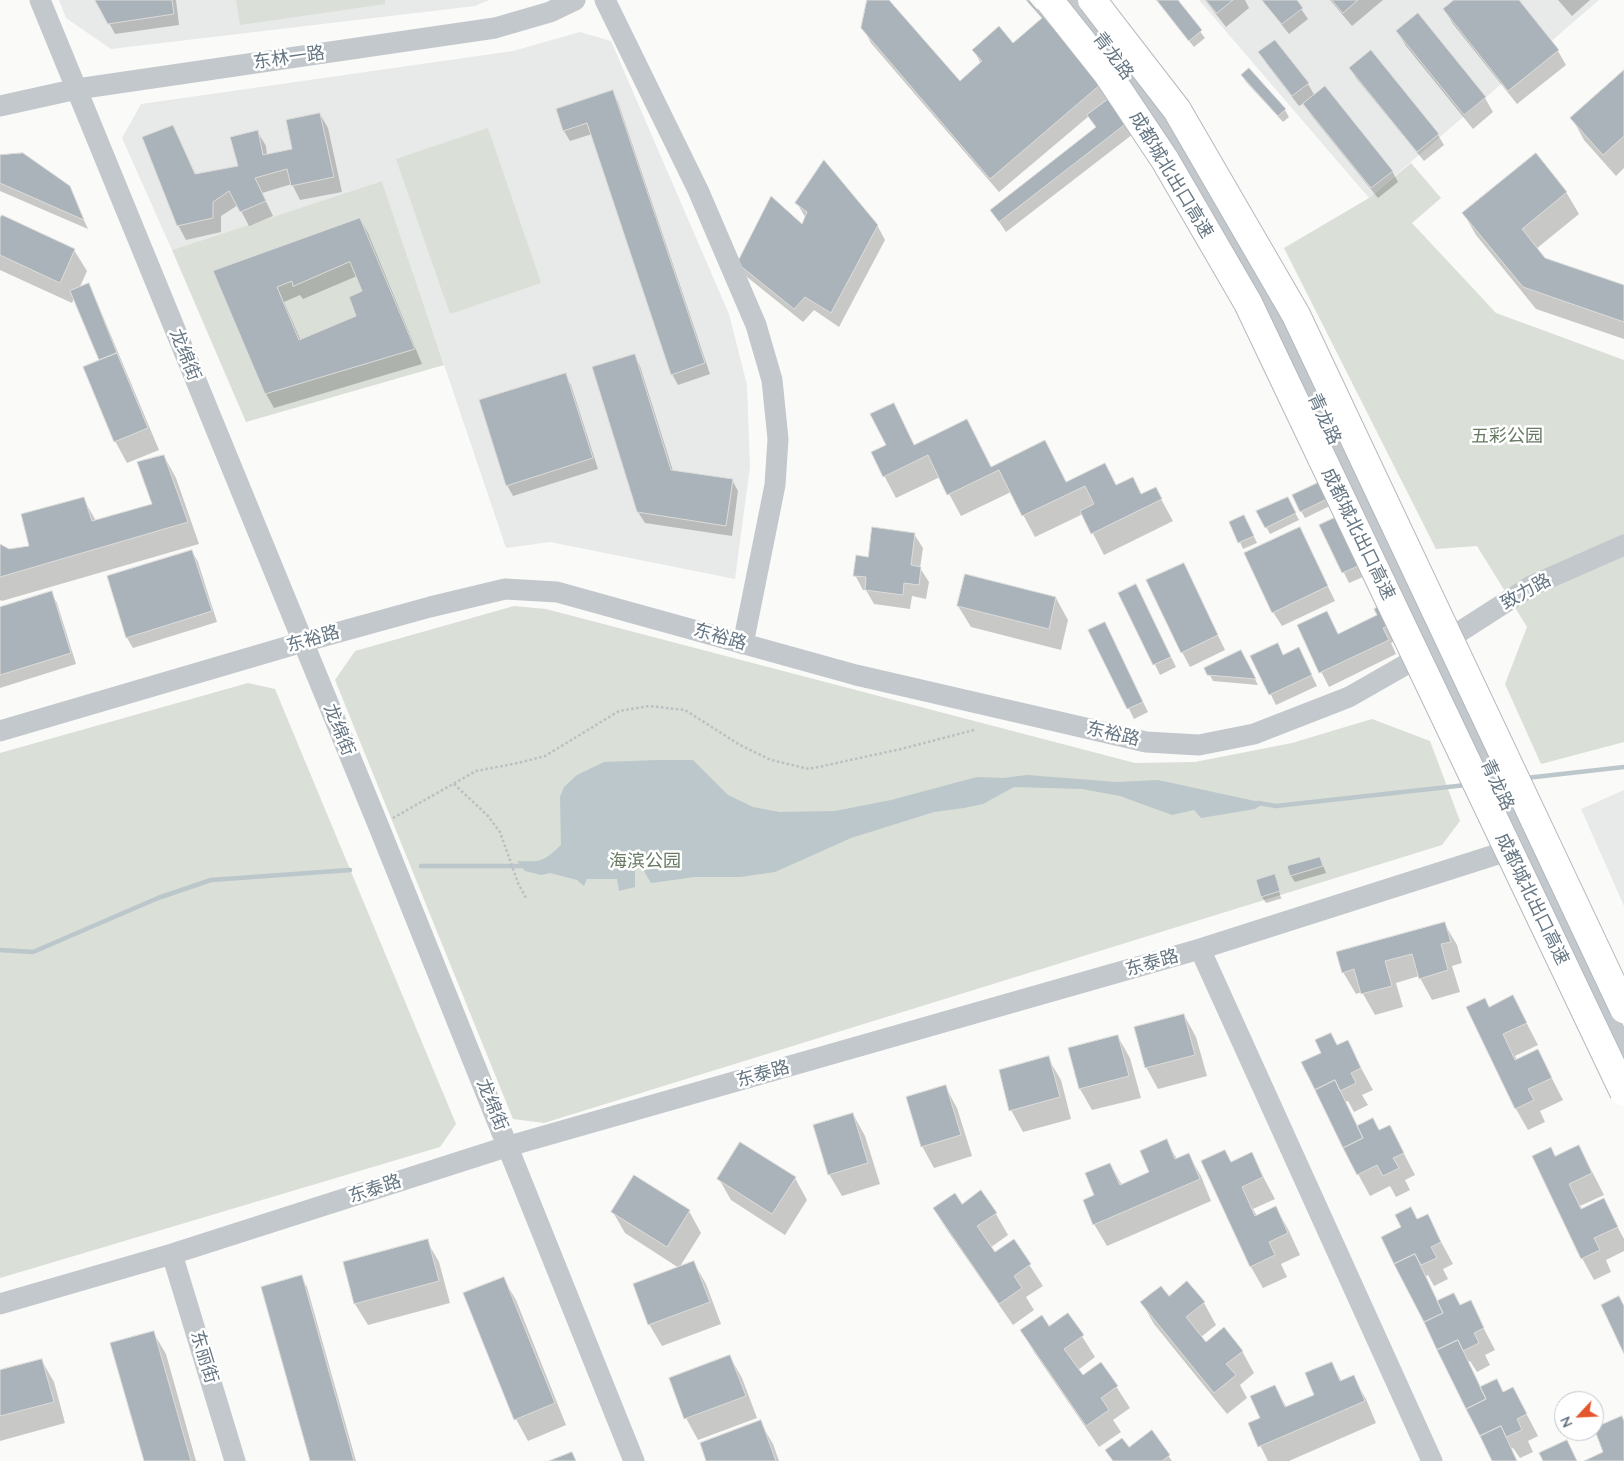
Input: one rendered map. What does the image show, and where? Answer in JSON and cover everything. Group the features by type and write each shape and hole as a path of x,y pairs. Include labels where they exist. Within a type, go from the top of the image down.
{"highway":[{"name":"成都城北出口高速","path":"1048,0 1107,73 1166,160 1248,303 1624,1092"},
{"name":"成都城北出口高速","path":"1092,0 1177,110 1296,315 1624,1009"}],"street":[{"name":"龙绵街","path":"40,0 509,1146 634,1461"},
{"name":"东林一路","path":"0,106 77,89 496,28 550,12 575,0"},
{"path":"605,0 698,190 756,325 772,380 778,438 775,485 743,644"},
{"name":"青龙路","path":"1071,0 1170,132 1271,308 1624,1052"},
{"name":"致力路","path":"1433,649 1531,586 1624,545"},
{"name":"东裕路","path":"0,731 303,642 430,607 505,589 557,592 856,675 1146,742 1199,745 1254,734 1350,697 1433,649"},
{"name":"东泰路","path":"0,1304 172,1254 509,1146 1200,949 1526,845"},
{"path":"1200,949 1432,1461"},
{"name":"东丽街","path":"172,1254 235,1461"}],"path":[{"path":"379,827 476,771 545,756 619,711 649,706 685,710 740,746 771,760 809,769 901,749 974,730"},
{"path":"454,784 488,816 500,832 526,898"}],"shaded area":[{"path":"59,0 489,0 475,6 111,49 66,18"},
{"path":"1199,0 1599,0 1369,198"},
{"path":"580,32 611,41 729,314 747,385 750,467 735,579 550,542 506,548 382,181 172,250 122,138 141,104 513,51"},
{"path":"693,760 728,795 753,807 779,812 835,811 891,800 977,777 1003,778 1027,775 1117,782 1158,780 1264,803 1255,809 1201,818 1194,810 1172,815 1120,796 1082,789 1014,787 983,804 934,812 851,838 775,872 740,877 695,877 651,883 644,871 635,867 635,887 619,891 617,879 587,879 584,886 577,880 550,873 541,875 525,871 517,861 542,860 561,845 560,797 564,787 577,775 604,762"},
{"path":"1624,790 1624,906 1581,809"}],"green space":[{"path":"236,0 385,0 385,4 240,25"},
{"path":"488,128 541,283 450,314 396,159"},
{"name":"五彩公园","path":"1411,163 1441,198 1412,223 1496,313 1624,360 1624,742 1541,764 1505,684 1527,627 1477,546 1436,549 1284,248 1369,198"},
{"path":"382,181 444,365 246,422 172,250"},
{"name":"海滨公园","path":"514,606 546,609 1135,763 1195,762 1292,743 1372,719 1430,741 1460,821 1442,845 544,1123 513,1119 335,680 355,651"},
{"path":"248,683 275,689 456,1124 440,1147 0,1278 0,753"}],"building":[{"path":"95,0 172,0 174,14 108,24"},
{"path":"867,0 889,0 960,81 982,61 972,50 999,26 1013,43 1042,18 1026,0 1029,0 1101,84 990,179 861,28"},
{"path":"1157,0 1178,0 1202,30 1189,41"},
{"path":"1206,0 1233,0 1217,13"},
{"path":"1262,0 1297,0 1303,8 1282,24"},
{"path":"1332,0 1358,0 1343,13"},
{"path":"1454,0 1519,0 1559,50 1508,91 1443,9"},
{"path":"1418,13 1486,97 1464,115 1396,31"},
{"path":"1275,40 1309,83 1292,96 1258,52"},
{"path":"1371,50 1439,134 1417,152 1349,68"},
{"path":"1249,68 1286,109 1278,116 1241,75"},
{"path":"1624,70 1624,136 1603,155 1570,118"},
{"path":"1325,86 1393,171 1371,188 1303,104"},
{"path":"613,90 705,363 671,375 587,123 563,131 556,109"},
{"path":"1110,98 1128,122 999,222 990,210 1096,127 1087,115"},
{"path":"320,113 334,177 291,186 287,169 255,178 266,201 240,212 229,191 213,202 213,218 177,226 142,137 173,125 195,174 238,166 230,137 258,130 263,155 292,149 286,120"},
{"path":"23,153 70,186 84,220 0,183 0,155"},
{"path":"1536,153 1567,192 1522,229 1545,258 1624,285 1624,322 1523,287 1462,213"},
{"path":"824,160 878,225 831,313 805,297 794,309 737,263 771,196 802,224 807,212 795,203"},
{"path":"2,215 75,249 60,283 0,255 0,218"},
{"path":"360,218 415,349 265,394 213,271","holes":["350,262 362,291 349,297 356,316 299,340 277,287 292,281 293,286"]},
{"path":"89,283 117,353 99,360 70,291"},
{"path":"117,353 148,428 114,442 83,367"},
{"path":"635,354 671,470 733,479 726,526 637,512 592,367"},
{"path":"566,373 593,458 506,486 479,400"},
{"path":"894,403 914,445 967,419 991,467 1045,440 1066,482 1105,463 1116,485 1133,477 1141,494 1156,487 1162,499 1091,534 1080,511 1094,504 1085,486 1022,516 999,470 947,495 928,455 883,477 871,452 886,445 870,414"},
{"path":"164,455 188,522 0,577 0,544 9,549 29,546 21,514 84,497 92,521 152,504 137,462"},
{"path":"1324,480 1331,497 1300,512 1292,495"},
{"path":"1288,497 1296,513 1265,528 1256,511"},
{"path":"1343,514 1365,563 1342,573 1319,525"},
{"path":"1244,515 1254,536 1238,543 1229,522"},
{"path":"872,527 915,533 911,565 921,567 919,585 904,583 903,595 865,590 866,577 853,576 856,555 868,557"},
{"path":"1300,527 1328,586 1272,613 1244,553"},
{"path":"192,550 212,611 126,638 107,576"},
{"path":"1184,563 1218,635 1181,653 1146,580"},
{"path":"965,574 1056,597 1049,629 957,606"},
{"path":"1136,584 1171,657 1153,665 1118,593"},
{"path":"52,591 71,653 0,675 0,607"},
{"path":"1381,606 1390,625 1383,628 1389,640 1319,673 1297,625 1327,611 1338,634 1377,615 1374,609"},
{"path":"1105,622 1143,702 1127,709 1088,630"},
{"path":"1278,643 1283,655 1299,647 1312,675 1269,695 1250,656"},
{"path":"1241,650 1256,679 1207,675 1204,668"},
{"path":"1320,857 1323,866 1290,876 1287,866"},
{"path":"1275,874 1280,891 1261,897 1256,880"},
{"path":"1445,922 1451,942 1441,944 1448,970 1419,979 1412,954 1385,961 1392,986 1361,994 1354,969 1342,973 1336,952"},
{"path":"1513,995 1527,1023 1503,1034 1515,1060 1538,1049 1552,1078 1528,1089 1534,1100 1515,1109 1466,1007 1485,998 1489,1007"},
{"path":"1184,1014 1195,1055 1145,1068 1134,1027"},
{"path":"1331,1033 1337,1045 1348,1040 1361,1068 1351,1073 1356,1083 1340,1091 1335,1080 1315,1090 1301,1062 1321,1053 1315,1040"},
{"path":"1118,1035 1129,1076 1079,1089 1068,1048"},
{"path":"1049,1056 1060,1097 1009,1111 999,1070"},
{"path":"1335,1080 1363,1138 1343,1148 1315,1090"},
{"path":"946,1085 961,1135 921,1147 906,1097"},
{"path":"853,1113 868,1163 828,1175 813,1125"},
{"path":"1373,1118 1379,1130 1390,1125 1404,1153 1393,1158 1399,1168 1383,1176 1377,1165 1357,1175 1343,1148 1363,1138 1357,1126"},
{"path":"1167,1139 1175,1159 1189,1153 1200,1179 1093,1225 1083,1200 1094,1195 1085,1173 1110,1163 1120,1185 1149,1172 1140,1151"},
{"path":"740,1142 796,1177 772,1214 717,1179"},
{"path":"1579,1145 1592,1173 1569,1184 1581,1209 1604,1198 1618,1227 1594,1238 1600,1250 1581,1259 1532,1156 1551,1147 1555,1156"},
{"path":"1225,1150 1231,1162 1252,1152 1263,1177 1242,1187 1255,1216 1276,1206 1288,1233 1269,1242 1275,1255 1250,1267 1201,1161"},
{"path":"634,1175 690,1210 667,1247 611,1212"},
{"path":"981,1190 997,1213 977,1226 995,1252 1014,1239 1031,1264 1014,1276 1022,1288 999,1304 933,1208 955,1193 962,1204"},
{"path":"1411,1207 1417,1219 1428,1214 1441,1242 1431,1247 1437,1258 1421,1265 1415,1254 1394,1264 1381,1237 1401,1227 1395,1215"},
{"path":"428,1239 439,1281 354,1304 343,1262"},
{"path":"1415,1254 1443,1313 1424,1322 1394,1264"},
{"path":"694,1261 710,1302 648,1325 633,1284"},
{"path":"302,1275 354,1461 310,1461 261,1287"},
{"path":"504,1277 555,1403 514,1420 463,1293"},
{"path":"1187,1281 1205,1302 1186,1317 1206,1342 1224,1327 1243,1351 1226,1364 1236,1375 1214,1393 1140,1302 1161,1286 1169,1296"},
{"path":"1454,1293 1460,1305 1471,1300 1484,1328 1474,1333 1479,1343 1463,1351 1458,1340 1437,1350 1424,1322 1443,1313 1437,1301"},
{"path":"1619,1296 1624,1306 1624,1354 1601,1305"},
{"path":"1068,1313 1084,1335 1064,1349 1083,1375 1101,1362 1118,1386 1101,1398 1109,1410 1086,1426 1020,1330 1042,1315 1049,1326"},
{"path":"154,1331 191,1461 144,1461 110,1343"},
{"path":"1458,1340 1486,1399 1466,1409 1437,1350"},
{"path":"730,1355 746,1396 684,1419 669,1378"},
{"path":"42,1359 54,1402 0,1416 0,1370"},
{"path":"1332,1362 1340,1381 1354,1375 1365,1401 1258,1447 1248,1423 1260,1418 1250,1396 1275,1385 1285,1407 1314,1395 1305,1373"},
{"path":"1497,1379 1503,1392 1513,1387 1527,1414 1517,1419 1522,1430 1506,1437 1501,1426 1480,1436 1466,1409 1486,1399 1480,1387"},
{"path":"1622,1416 1624,1421 1624,1461 1584,1461 1603,1452 1599,1441 1604,1441 1604,1424"},
{"path":"761,1420 776,1461 706,1461 700,1443"},
{"path":"1501,1426 1517,1461 1492,1461 1480,1436"},
{"path":"1152,1430 1170,1455 1162,1461 1113,1461 1105,1450 1122,1438 1129,1447"},
{"path":"1567,1441 1577,1461 1543,1461 1539,1453"},
{"path":"572,1452 576,1461 549,1461"}],"waterway":[{"path":"1526,778 1624,767"},
{"path":"1258,803 1276,806 1466,785"},
{"path":"421,866 527,866"},
{"path":"0,950 33,952 158,898 211,880 350,870"}]}
